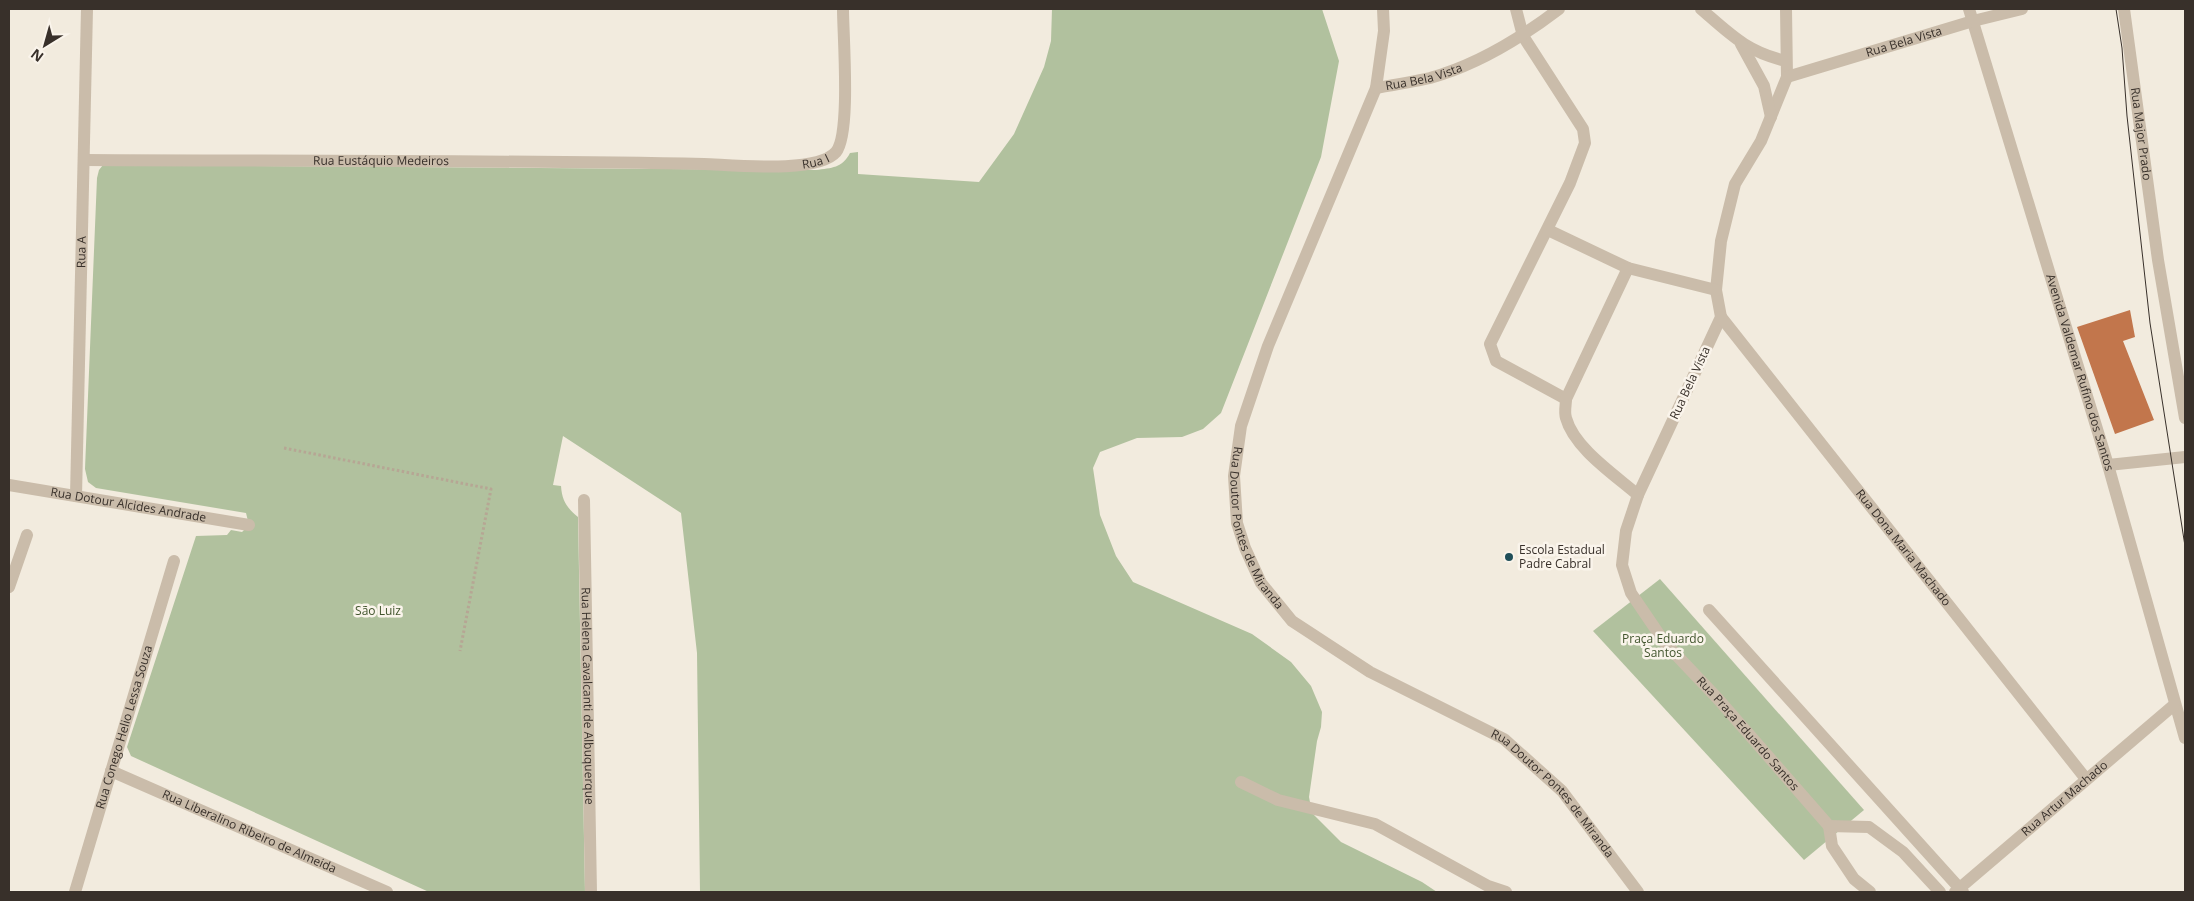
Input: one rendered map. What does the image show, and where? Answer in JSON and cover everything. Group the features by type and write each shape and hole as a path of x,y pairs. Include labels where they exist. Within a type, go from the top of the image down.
{"street":[{"name":"Rua A","path":"76,496 87,9"},
{"name":"Rua I","path":"678,164 797,166 825,160 835,152 842,141 844,118 843,9"},
{"name":"Rua Doutor Pontes de Miranda","path":"1383,9 1384,31 1376,88 1268,346 1241,426 1234,476 1237,523 1245,548 1261,584 1292,621 1370,672 1504,739 1562,791 1638,892"},
{"path":"1516,9 1523,36 1583,129 1584,143 1570,183 1490,344 1496,361 1566,399"},
{"name":"Rua Bela Vista","path":"1376,88 1430,78 1464,65 1523,36 1559,9"},
{"path":"1701,9 1741,44 1766,56 1786,61"},
{"path":"1721,317 1716,290 1721,241 1734,184 1761,141 1787,77 1786,9"},
{"name":"Rua Bela Vista","path":"1787,77 1971,15 2022,9"},
{"name":"Rua Major Prado","path":"2124,9 2158,260 2185,418"},
{"name":"Avenida Valdemar Rufino dos Santos","path":"1971,15 2108,465 2174,705 2185,738"},
{"path":"1741,44 1764,86 1771,117"},
{"name":"Rua Eustáquio Medeiros","path":"85,160 678,164"},
{"path":"1548,230 1628,268 1716,290"},
{"path":"1628,268 1566,399 1565,417 1571,432 1586,450 1638,495"},
{"name":"Rua Bela Vista","path":"1665,642 1631,593 1622,565 1626,531 1638,495 1721,317"},
{"name":"Rua Dona Maria Machado","path":"1721,317 2086,779"},
{"path":"2108,465 2185,457"},
{"name":"Rua Dotour Alcides Andrade","path":"9,485 249,525"},
{"name":"Rua Helena Cavalcanti de Albuquerque","path":"584,500 590,892"},
{"path":"9,587 27,534"},
{"name":"Rua Conego Helio Lessa Souza","path":"75,892 174,561"},
{"path":"1709,610 1959,891"},
{"name":"Rua Praça Eduardo Santos","path":"1665,642 1830,826"},
{"name":"Rua Artur Machado","path":"1959,891 2086,779 2174,705"},
{"name":"Rua Liberalino Ribeiro de Almeida","path":"111,772 387,892"},
{"path":"1241,782 1278,800 1375,824 1488,886 1506,892"},
{"path":"1870,892 1854,879 1832,846 1830,826 1869,827 1902,852 1940,892"}],"path":[{"path":"284,448 491,488 460,651"}],"green space":[{"name":"São Luiz","path":"1052,9 1322,9 1339,61 1321,157 1221,413 1203,429 1182,437 1137,438 1100,452 1093,468 1100,515 1116,556 1133,582 1252,634 1291,662 1311,686 1322,712 1309,797 1312,813 1341,842 1422,882 1437,892 700,892 697,653 681,513 563,436 553,485 561,486 566,504 578,517 585,892 429,892 131,756 127,747 196,536 227,535 231,530 242,532 249,525 246,513 96,488 88,482 85,469 97,178 99,170 103,165 816,170 836,166 844,162 850,153 858,152 858,174 979,182 1014,134 1044,67 1051,41"},
{"name":"Praça Eduardo Santos","path":"1660,579 1864,810 1804,860 1593,631"}],"building":[{"path":"2130,310 2135,337 2123,341 2154,420 2115,434 2077,327"}],"tram line":[{"path":"2116,9 2122,48 2127,116 2150,323 2185,546"}],"place":[{"name":"Escola Estadual Padre Cabral","path":"1509,557"}]}
